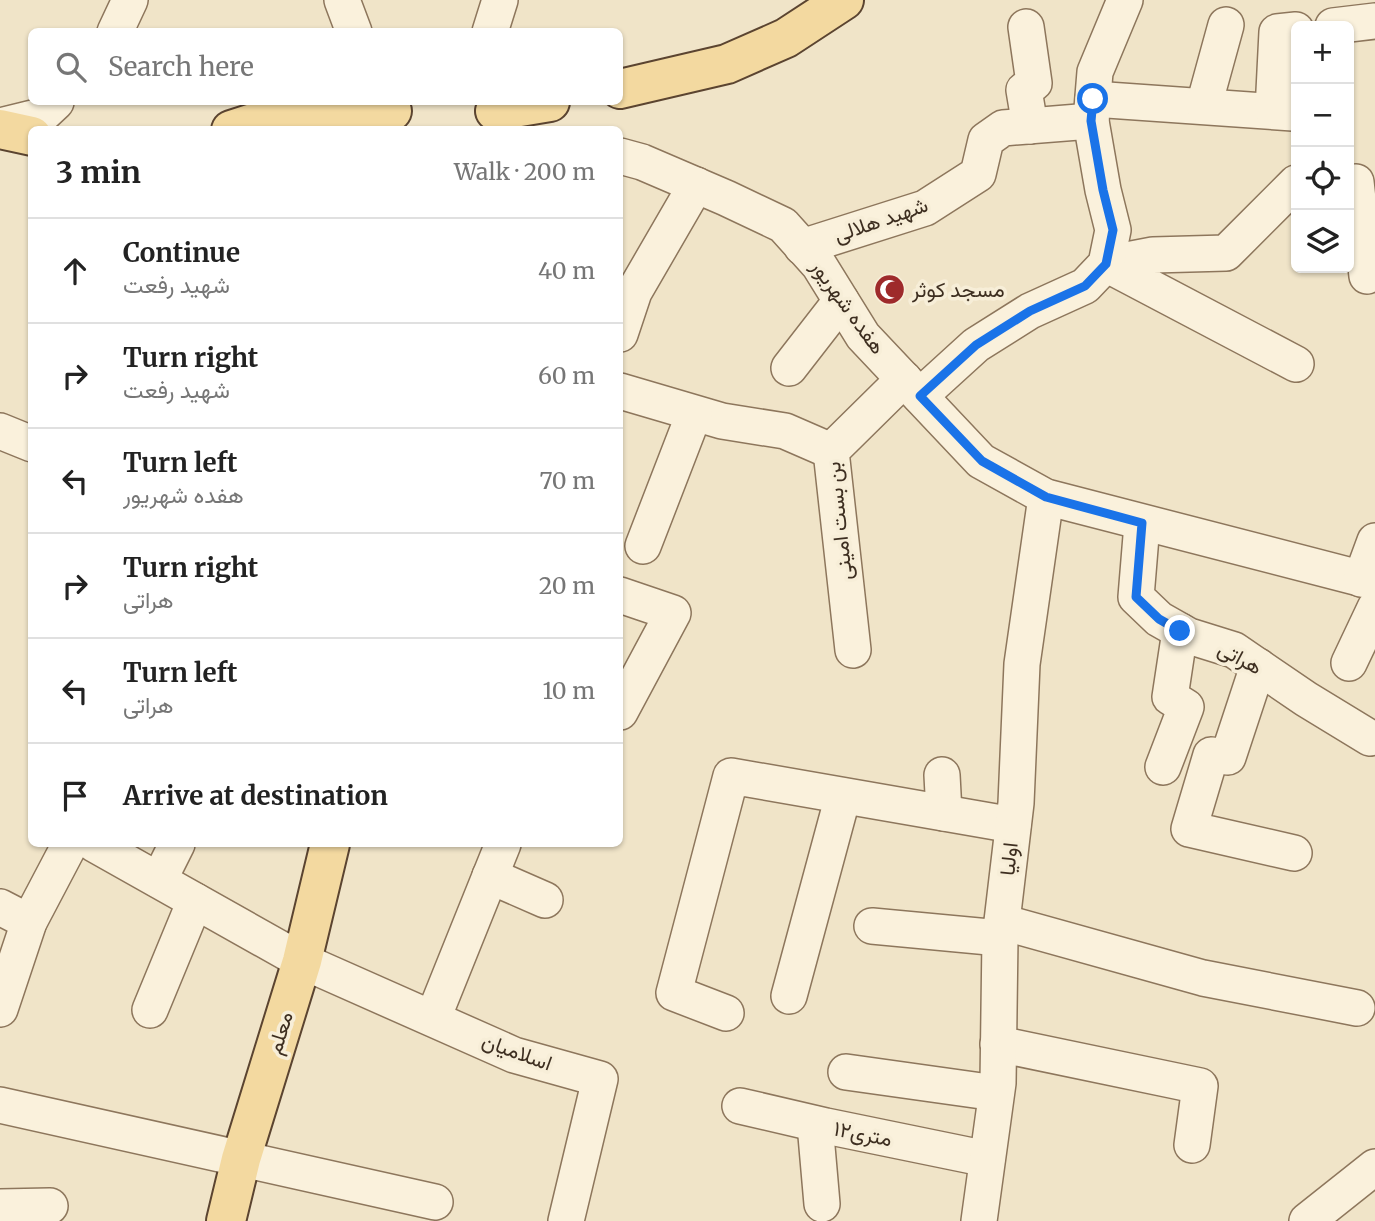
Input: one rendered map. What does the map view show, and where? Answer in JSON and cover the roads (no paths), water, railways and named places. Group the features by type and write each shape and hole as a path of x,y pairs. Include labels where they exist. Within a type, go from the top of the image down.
{"main road":[{"path":"623,88 727,64 786,38 844,0"},
{"path":"494,114 536,105"},
{"path":"243,126 281,114 302,120 329,110 394,114"},
{"path":"0,128 28,135"},
{"name":"معلم","path":"226,1221 241,1160 302,961 329,847"}],"street":[{"path":"118,28 130,0"},
{"path":"342,0 352,28"},
{"path":"491,28 500,0"},
{"path":"1106,264 1113,230 1103,190 1092,110 1095,72 1125,0"},
{"path":"1354,24 1375,21"},
{"path":"1204,105 1226,24"},
{"path":"1026,26 1034,83 1024,90 1030,126"},
{"name":"شهید هلالی","path":"802,247 925,208 978,174 986,140 1003,128 1030,126 1092,110 1204,105 1283,112 1277,32 1291,31"},
{"path":"0,128 41,116 53,105"},
{"name":"هفده شهریور","path":"623,157 696,185 783,225 819,265 863,336 982,461 1046,497 1370,590"},
{"path":"1360,181 1367,276"},
{"path":"623,325 634,292 696,185"},
{"path":"1106,264 1153,255 1226,253 1291,188"},
{"path":"1106,264 1296,364"},
{"name":"بن بست امینی","path":"853,650 831,451 912,387 1030,311 1085,286 1106,264"},
{"path":"789,368 841,301"},
{"path":"623,392 722,421 785,431 831,451"},
{"path":"643,546 675,507 694,414"},
{"path":"0,431 28,442"},
{"name":"اولیا","path":"979,1221 996,1093 1001,930 1013,825 1022,664 1046,497"},
{"name":"هراتی","path":"1142,523 1136,597 1159,619 1180,631 1234,650 1370,738"},
{"path":"1349,663 1370,590 1375,541"},
{"path":"623,595 673,612 623,706"},
{"path":"1163,767 1186,707 1170,697 1180,631"},
{"path":"1258,666 1228,757 1211,755 1182,812 1189,829 1294,853"},
{"path":"942,775 944,813"},
{"path":"726,1013 674,993 731,776 1013,825"},
{"path":"789,996 843,796"},
{"path":"0,1009 14,914 69,847"},
{"name":"اسلامیان","path":"99,847 302,961 514,1055 600,1079 566,1221"},
{"path":"159,880 176,847"},
{"path":"433,1018 502,847"},
{"path":"490,876 545,900"},
{"path":"150,1010 195,901"},
{"path":"872,926 1001,930 1203,978 1357,1008"},
{"path":"998,1044 1200,1086 1192,1145"},
{"path":"846,1072 996,1093"},
{"path":"0,1105 435,1202"},
{"name":"۱۲متری","path":"740,1106 815,1124 987,1158"},
{"path":"815,1124 822,1204"},
{"path":"1307,1221 1375,1167"},
{"path":"0,1206 50,1206"}],"place":[{"name":"مسجد کوثر","path":"889,290"}]}
